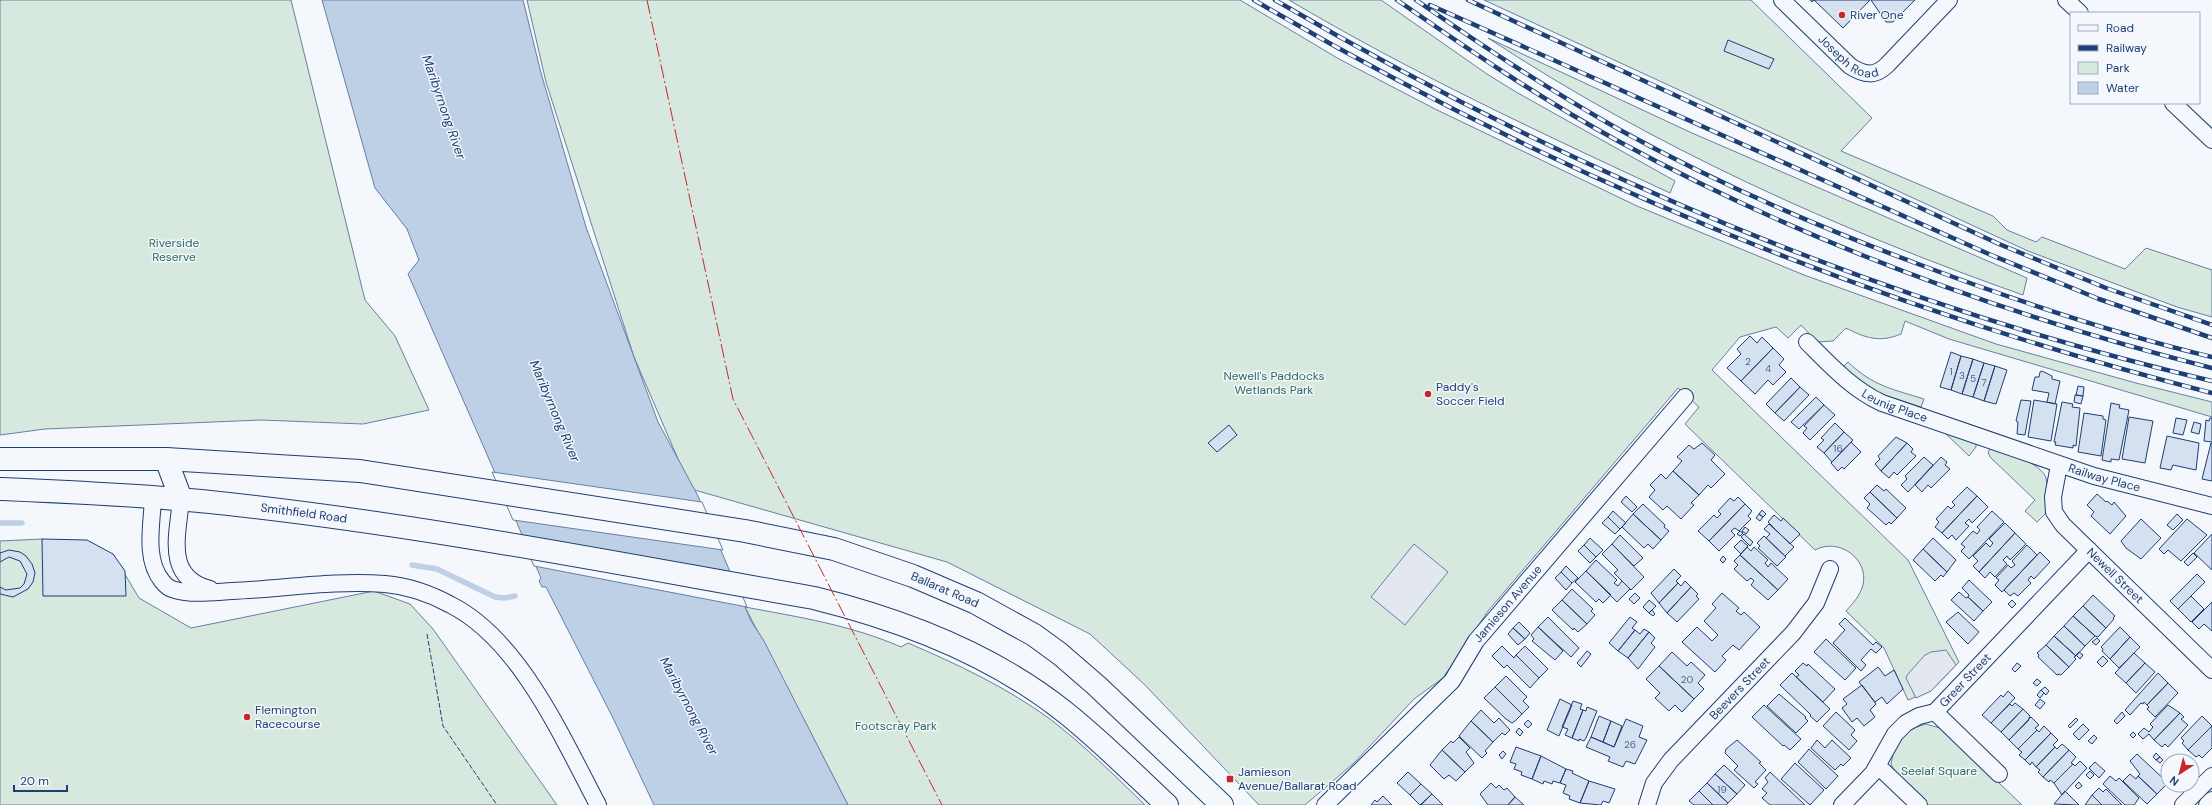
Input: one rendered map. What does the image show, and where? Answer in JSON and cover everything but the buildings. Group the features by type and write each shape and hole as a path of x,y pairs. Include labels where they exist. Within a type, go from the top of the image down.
{"highway":[{"path":"0,459 166,459"},
{"path":"153,498 166,459"},
{"path":"166,459 181,499"},
{"name":"Ballarat Road","path":"166,459 360,472 745,531 834,550 899,571 976,602 1006,618 1060,654 1097,686 1222,805"},
{"name":"Smithfield Road","path":"0,489 181,499 361,521 604,560 814,598 888,619 962,650 998,668 1032,689 1066,713 1167,805"}],"street":[{"name":"Joseph Road","path":"1782,0 1850,66 1860,72 1870,74 1878,73 1887,65 1949,0"},
{"path":"2066,0 2079,12"},
{"path":"2174,104 2212,140"},
{"name":"Leunig Place","path":"1807,342 1865,395 1882,403 1998,443"},
{"name":"Jamieson Avenue","path":"1326,805 1452,681 1476,641 1685,397"},
{"name":"Railway Place","path":"1998,443 2094,476 2212,506"},
{"name":"Newell Street","path":"2059,465 2053,497 2054,512 2064,525 2212,670"},
{"path":"153,498 152,561 162,582 172,589 179,591 236,591 362,583 386,584 427,594 465,612 490,634 532,685 598,805"},
{"path":"181,499 177,556 182,572 192,581 206,588 236,591"},
{"name":"Greer Street","path":"1842,805 1878,766 1882,755 1895,734 1906,723 1919,716 1935,712 2089,550"},
{"name":"Beevers Street","path":"1646,805 1654,783 1671,760 1793,633 1812,609 1830,569"},
{"path":"1935,712 1999,774"},
{"path":"1878,766 1919,805"},
{"path":"2183,805 2212,776"},
{"path":"2207,805 2212,800"}],"green space":[{"name":"Riverside Reserve","path":"0,0 291,0 365,300 395,336 429,410 363,424 261,420 45,429 0,435"},
{"name":"Newell's Paddocks Wetlands Park","path":"527,0 1240,0 1339,59 1435,109 1637,206 1804,275 1996,344 2136,383 2212,402 2212,417 1949,339 1905,321 1901,334 1879,339 1866,337 1846,328 1833,341 1817,342 1801,325 1788,338 1776,327 1740,337 1712,370 1908,560 1959,662 1931,691 1908,700 1884,648 1846,611 1858,596 1863,585 1864,575 1857,559 1850,553 1833,546 1815,550 1685,424 1699,407 1678,388 1488,611 1443,678 1414,699 1354,763 1305,805 1259,805 1145,685 1090,634 947,562 691,489 634,357 546,82"},
{"path":"1289,0 1381,0 1487,74 1516,92 1675,181 1670,193 1525,125 1382,53"},
{"path":"1484,0 1751,0 1872,118 1841,151 1993,216 2007,230 2036,242 2042,237 2125,269 2146,248 2212,270 2212,317 2177,307 2028,251"},
{"path":"1488,38 1692,133 2027,278 2023,295 1884,242 1748,183 1615,115 1551,78"},
{"path":"1848,362 1857,370 1883,386 1924,399 1921,407 1869,390 1843,367"},
{"path":"1944,432 1976,443 1976,447 1969,456"},
{"path":"1990,449 2004,452 2022,459 2038,467 2043,473 2047,482 2047,512 2037,522 2025,511 2035,500 1990,457 1988,452"},
{"name":"Flemington Racecourse","path":"42,539 113,554 139,598 191,628 374,591 410,604 433,629 557,805 0,805 0,541"},
{"name":"Footscray Park","path":"745,607 844,627 882,639 901,647 908,643 945,659 999,686 1050,719 1087,750 1145,805 848,805"},
{"name":"Seelaf Square","path":"1926,724 1943,729 2022,805 1926,805 1897,777 1891,764 1895,744 1907,730"}],"shaded area":[{"path":"1414,544 1448,572 1405,625 1371,597"},
{"path":"1946,650 1956,665 1931,691 1916,698 1906,678 1908,674 1925,655 1931,652"}],"water":[{"name":"Maribyrnong River","path":"322,0 523,0 541,73 586,227 658,422 697,494 751,621 764,641 848,805 654,805 613,718 546,587 542,587 539,581 541,578 408,274 419,260 407,229 375,188"}],"pier":[{"path":"492,472 702,502 723,550 513,520"},
{"path":"520,536 733,573 747,607 534,566"}],"waterway":[{"path":"0,523 22,523"},
{"path":"412,565 437,569 495,597 504,598 515,596"}],"railway":[{"path":"1254,0 1367,64 1482,124 1600,179 1719,230 1840,277 1962,320 2086,359 2212,393"},
{"path":"1275,0 1385,62 1498,120 1613,175 1729,225 1848,271 1968,313 2089,349 2212,381"},
{"path":"1397,0 1506,74 1589,125 1689,178 1760,212 1908,273 1983,300 2059,325 2212,368"},
{"path":"1416,0 1516,67 1594,115 1693,168 1767,203 1880,250 1990,290 2100,327 2212,357"},
{"path":"1468,0 1999,244 2106,288 2212,325"},
{"path":"1430,5 1991,255 2099,299 2212,338"}],"fence":[{"path":"427,634 443,726 497,805"}],"power":[{"path":"647,0 733,399 942,805"}],"place":[{"name":"River One","path":"1842,15"},
{"name":"Paddy's Soccer Field","path":"1428,394"},
{"name":"Flemington Racecourse","path":"247,717"},
{"name":"Jamieson Avenue/Ballarat Road","path":"1230,779"}]}
